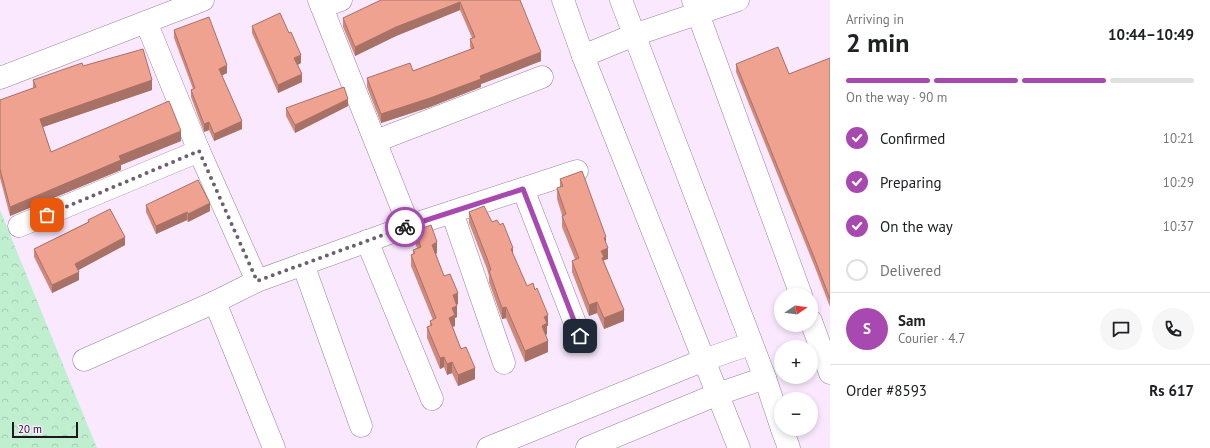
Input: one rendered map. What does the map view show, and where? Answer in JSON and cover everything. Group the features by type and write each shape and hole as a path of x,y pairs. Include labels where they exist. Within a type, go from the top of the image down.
{"street":[{"path":"0,78 203,0"},
{"path":"563,0 583,56 739,448"},
{"path":"621,0 774,405"},
{"path":"583,56 696,7 738,0"},
{"path":"328,2 376,141 409,226"},
{"path":"696,7 798,288"},
{"path":"146,22 199,151 257,281"},
{"path":"376,141 542,77"},
{"path":"19,226 199,151"},
{"path":"84,360 214,302 257,281 409,226 577,171"},
{"path":"523,189 580,336"},
{"path":"452,212 504,363"},
{"path":"367,241 432,399"},
{"path":"303,264 361,426"},
{"path":"214,302 274,448"},
{"path":"815,332 830,373"},
{"path":"488,448 704,360 750,344"},
{"path":"587,448 718,394 765,378"},
{"path":"785,436 789,448"}],"green space":[{"path":"0,210 97,448 0,448"}],"building":[{"path":"381,0 520,0 541,52 480,76 481,79 381,114 367,78 410,63 413,71 474,48 470,39 475,37 460,2 396,27 355,47 343,18"},
{"path":"280,13 289,33 291,32 301,55 294,58 302,74 278,85 252,26"},
{"path":"209,17 227,65 219,69 242,121 214,134 209,122 204,124 191,90 195,88 174,30"},
{"path":"778,47 789,74 830,58 830,299 736,64"},
{"path":"143,49 152,80 40,119 51,152 169,101 181,131 119,156 121,160 10,207 0,169 0,100 36,87 33,80 82,63 83,66"},
{"path":"344,87 348,99 295,125 286,108"},
{"path":"582,171 606,237 604,238 608,248 601,251 604,257 602,258 624,310 604,318 597,302 589,305 572,261 579,258 562,216 566,214 557,188 563,186 560,179"},
{"path":"198,180 210,203 188,214 187,212 156,226 146,205"},
{"path":"484,206 492,222 497,220 500,225 503,223 513,248 511,249 527,286 533,283 535,290 537,288 548,315 544,317 547,323 542,326 548,341 525,351 506,307 502,308 489,271 491,270 487,258 469,212"},
{"path":"110,209 125,237 75,264 79,272 52,285 34,249 89,222 88,220"},
{"path":"431,225 437,242 432,245 444,276 450,274 458,293 453,295 457,306 452,308 455,315 449,318 461,349 466,347 475,368 458,375 452,362 447,364 444,357 440,358 427,327 432,325 430,321 436,318 411,255 415,253 413,250 421,247 415,231"}],"way so far":[{"path":"47,215 199,151 257,281 405,227"}],"route":[{"path":"405,227 523,189 580,336"}]}
